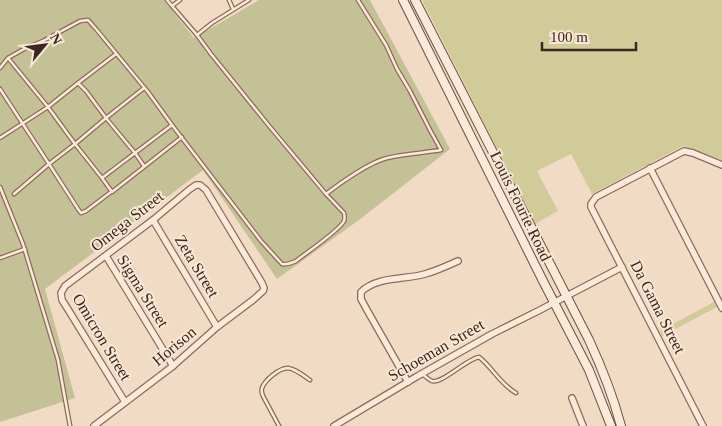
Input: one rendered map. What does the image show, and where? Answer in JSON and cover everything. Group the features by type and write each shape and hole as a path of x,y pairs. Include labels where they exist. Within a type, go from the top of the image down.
{"main road":[{"name":"Louis Fourie Road","path":"403,0 589,370 611,426"},
{"name":"Louis Fourie Road","path":"415,0 600,362 621,426"}],"street":[{"path":"722,164 687,151 679,153 650,168 722,308"},
{"name":"Da Gama Street","path":"650,168 596,197 591,204 592,210 703,426"},
{"name":"Omega Street","path":"65,286 196,185 202,186 206,190 262,283"},
{"name":"Zeta Street","path":"152,220 218,327"},
{"name":"Sigma Street","path":"106,256 173,366"},
{"path":"408,382 361,299 361,292 378,283 425,274 458,262"},
{"name":"Schoeman Street","path":"334,426 492,334 622,267"},
{"name":"Horison","path":"94,426 173,366 260,294 264,288 262,283"},
{"name":"Omicron Street","path":"65,286 61,293 62,300 125,402"},
{"path":"572,398 583,426"}],"lane":[{"path":"0,68 8,58 24,49 74,24 88,20 144,88 261,240 282,264 290,264 337,230 344,222 344,213 326,194 168,0"},
{"path":"172,6 180,0"},
{"path":"229,0 233,9"},
{"path":"197,35 212,23 249,0"},
{"path":"326,194 371,164 386,158 441,150 397,69 386,44 358,0"},
{"path":"0,138 48,108 116,54"},
{"path":"8,58 112,192"},
{"path":"78,83 144,166"},
{"path":"14,194 144,88"},
{"path":"0,89 81,212 86,211 112,192 182,137"},
{"path":"102,178 172,125"},
{"path":"0,187 24,248 58,360 70,426"},
{"path":"0,258 24,248"},
{"path":"422,374 431,381 436,382 462,365 479,357 502,384 516,393"},
{"path":"279,426 263,396 262,387 279,371 288,368 310,380"}],"shaded area":[{"path":"0,0 164,0 194,38 259,0 370,0 450,149 359,220 277,279 203,170 45,289 75,398 0,422"},
{"path":"422,0 722,0 722,162 683,146 592,194 571,154 537,171 558,211 535,224"},
{"path":"714,302 717,307 662,336 660,331"}]}
